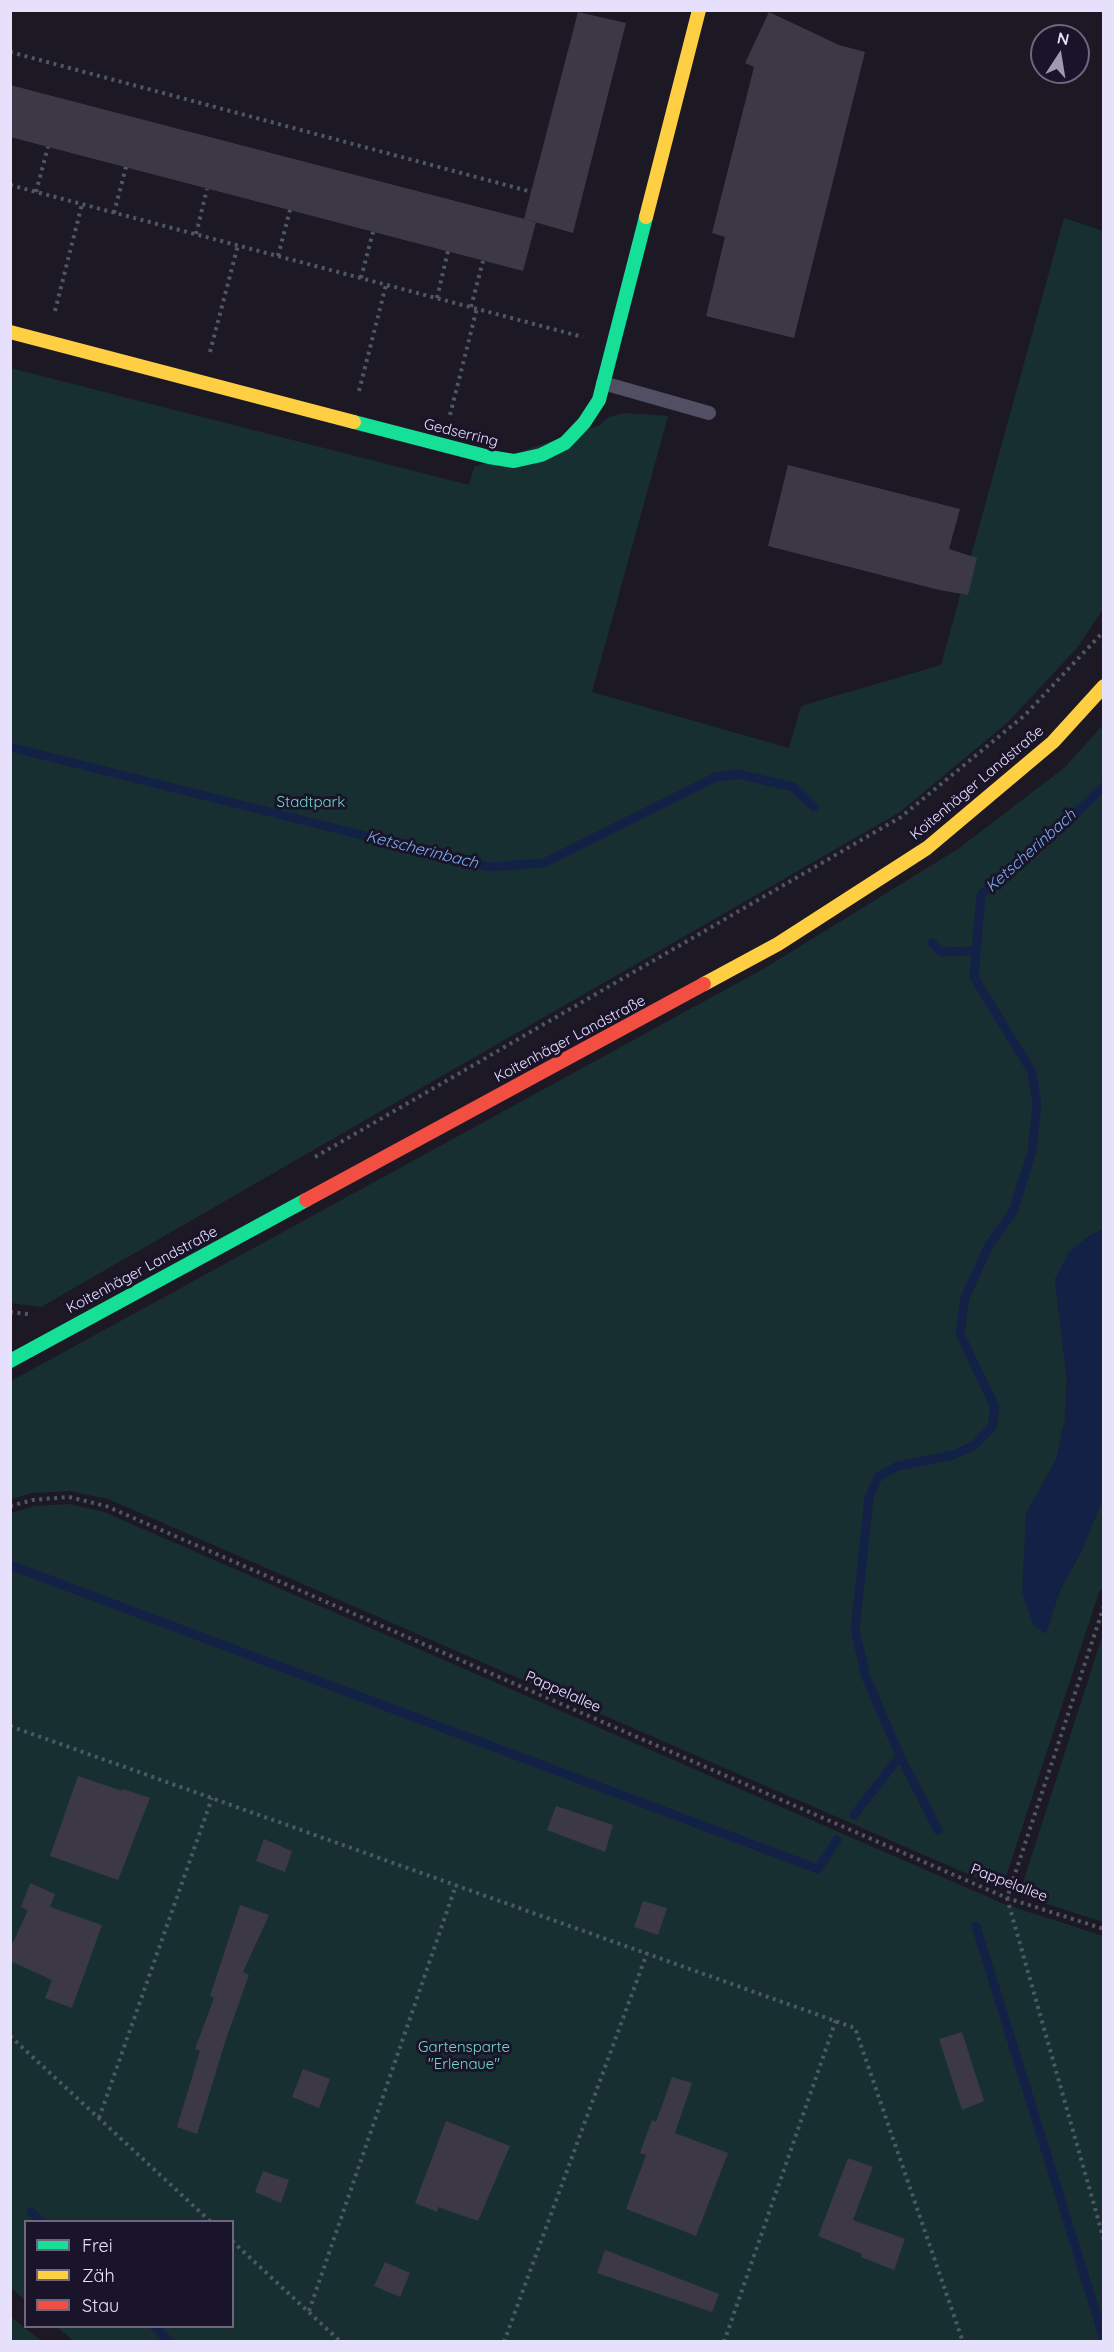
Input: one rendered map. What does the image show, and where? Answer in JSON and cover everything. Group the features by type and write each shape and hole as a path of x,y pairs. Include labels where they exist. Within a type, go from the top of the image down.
{"main road":[{"name":"Gedserring","path":"10,332 489,457 513,461 541,455 565,443 584,423 598,400 699,10"},
{"name":"Koitenhäger Landstraße","path":"10,1361 778,945 927,848 1053,742 1104,687"}],"lane":[{"path":"603,383 709,413"}],"path":[{"path":"10,52 532,192"},
{"path":"36,192 48,147"},
{"path":"114,213 126,167"},
{"path":"10,185 613,344"},
{"path":"195,234 207,189"},
{"path":"47,342 82,204"},
{"path":"278,256 290,210"},
{"path":"361,278 373,232"},
{"path":"202,382 237,245"},
{"path":"63,249 71,251"},
{"path":"437,298 448,251"},
{"path":"443,446 483,261"},
{"path":"351,422 386,285"},
{"path":"367,328 375,329"},
{"path":"310,1159 901,817 1025,715 1104,631"},
{"name":"Pappelallee","path":"10,1506 33,1500 69,1497 106,1506 1006,1898 1104,1929"},
{"path":"1104,1606 1006,1898 1104,2240"},
{"path":"10,1726 855,2028 963,2342"},
{"path":"99,2118 212,1798"},
{"path":"309,2311 456,1885"},
{"path":"504,2342 647,1953"},
{"path":"724,2342 836,2020"},
{"path":"10,2036 209,2220"},
{"path":"234,2243 341,2342"}],"green space":[{"name":"Stadtpark","path":"1064,218 1103,231 1103,609 1077,648 1008,722 900,812 41,1307 11,1303 10,368 469,485 474,467 598,426 609,417 625,413 668,416 592,692 789,748 801,706 941,665"},
{"path":"1103,725 1103,1229 1086,1238 1055,1279 1067,1380 1065,1420 1056,1460 1026,1514 1025,1553 1046,1633 1060,1590 1081,1552 1103,1498 1103,1587 1099,1592 1002,1889 108,1499 70,1491 32,1493 11,1499 11,1381 765,968 958,849 1064,768"},
{"name":"Gartensparte \"Erlenaue\"","path":"69,1504 104,1512 1004,1904 1103,1936 1103,2341 75,2342 58,2328 234,2328 234,2220 24,2220 24,2299 11,2288 11,1513 35,1506"},
{"path":"1103,1634 1104,1922 1019,1895"},
{"path":"10,2317 41,2341 11,2341"}],"water":[{"path":"1103,1229 1103,1498 1081,1552 1060,1590 1046,1634 1033,1625 1022,1592 1026,1514 1056,1460 1065,1420 1067,1380 1055,1279 1069,1252 1086,1238"}],"building":[{"path":"578,12 626,23 573,233 524,219"},
{"path":"769,12 839,45 865,52 794,338 706,316 725,237 712,233 754,67 745,63"},
{"path":"10,85 536,222 523,271 10,137"},
{"path":"788,465 960,509 949,549 977,558 968,595 939,590 768,546"},
{"path":"78,1776 150,1798 118,1880 50,1856"},
{"path":"556,1806 613,1825 605,1852 547,1830"},
{"path":"264,1839 292,1851 285,1872 256,1861"},
{"path":"30,1883 55,1894 50,1907 102,1925 72,2008 45,1998 52,1980 10,1961 10,1949 28,1910 21,1907"},
{"path":"643,1901 667,1908 658,1935 634,1927"},
{"path":"240,1905 269,1915 243,1972 249,1975 226,2039 197,2134 177,2127 200,2051 195,2049 214,1998 210,1996"},
{"path":"962,2032 984,2101 962,2110 939,2039"},
{"path":"303,2069 330,2079 319,2108 292,2097"},
{"path":"672,2077 692,2083 675,2133 728,2153 696,2236 626,2209 646,2155 640,2153 652,2120 656,2122"},
{"path":"446,2121 510,2146 478,2221 438,2207 437,2212 415,2203"},
{"path":"848,2158 873,2167 853,2220 905,2239 894,2270 818,2236"},
{"path":"263,2171 289,2180 281,2203 255,2192"},
{"path":"605,2250 719,2294 712,2312 597,2273"},
{"path":"385,2262 410,2273 400,2297 374,2286"}],"waterway":[{"name":"Ketscherinbach","path":"10,747 490,867 544,863 716,777 738,774 793,787 814,807"},
{"path":"938,1830 900,1756 866,1677 855,1630 869,1498 878,1477 898,1466 953,1455 973,1446 992,1427 995,1407 960,1334 965,1298 989,1245 1013,1212 1032,1151 1037,1105 1032,1072 974,977 981,895 1104,786"},
{"name":"Ketscherinbach","path":"932,943 942,952 975,951"},
{"path":"10,1565 818,1869 837,1840"},
{"path":"854,1815 900,1756"},
{"path":"976,1926 1104,2339"},
{"path":"31,2212 40,2220"},
{"path":"156,2328 170,2342"}],"traffic: fast":[{"path":"354,422 489,457 514,461 541,455 565,443 584,423 599,400 646,217"},
{"path":"10,1361 306,1200"}],"traffic: slow":[{"path":"646,217 699,10"},
{"path":"10,332 354,422"},
{"path":"704,984 778,944 927,848 1053,742 1104,686"}],"traffic: jam":[{"path":"306,1200 704,984"}]}
